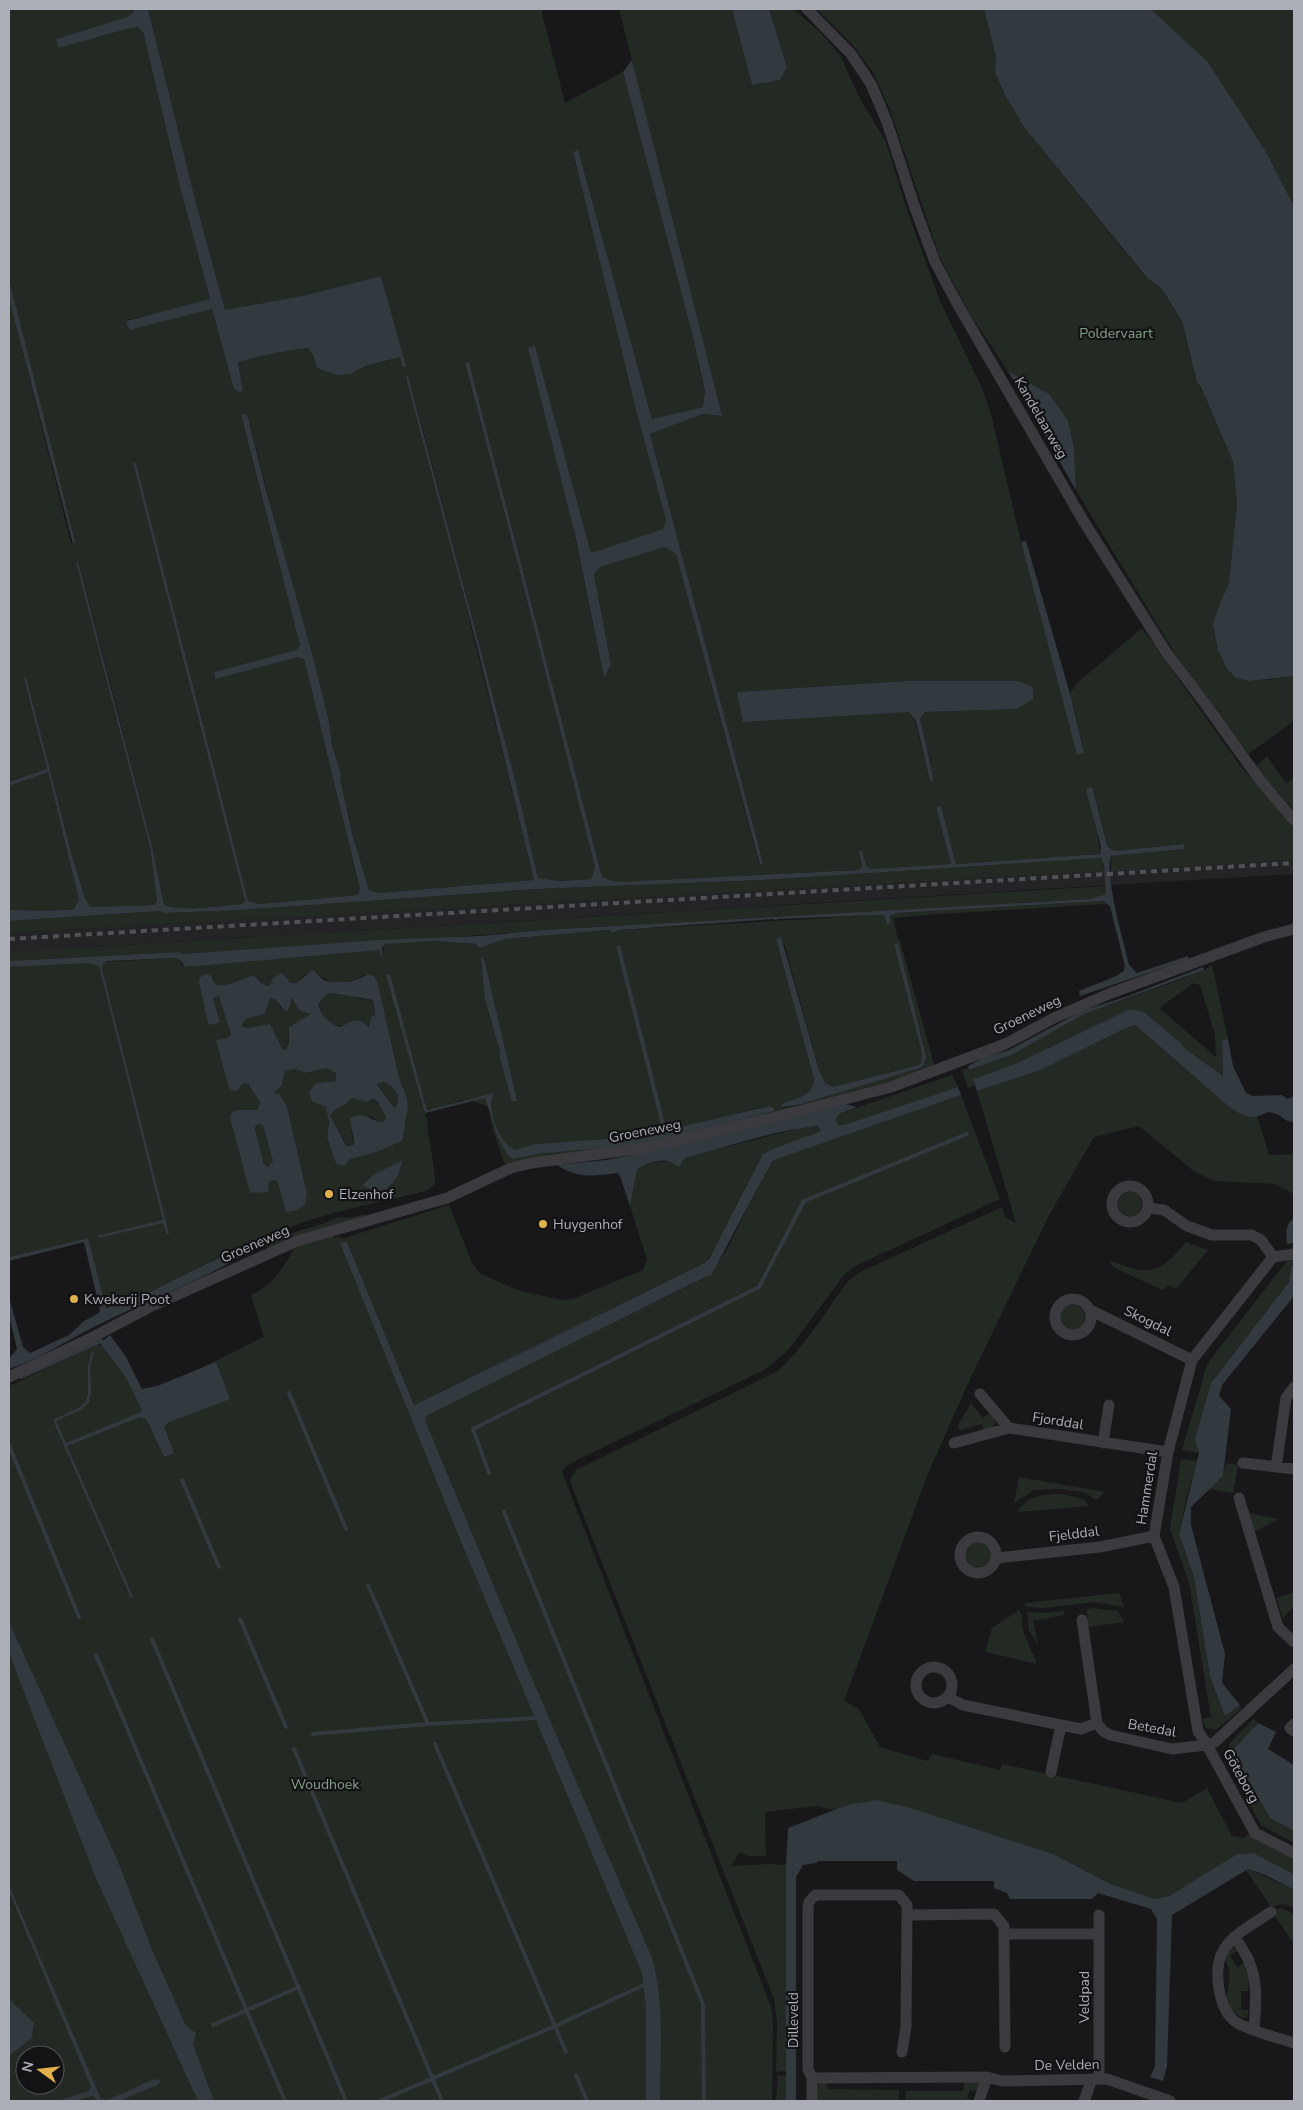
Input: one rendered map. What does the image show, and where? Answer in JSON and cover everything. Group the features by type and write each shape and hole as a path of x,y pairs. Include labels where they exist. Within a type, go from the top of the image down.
{"street":[{"name":"Kandelaarweg","path":"807,9 838,38 871,84 888,122 915,208 935,262 1084,522 1166,652 1259,779 1294,820"},
{"name":"Groeneweg","path":"9,1377 90,1339 152,1306 296,1241 447,1198 463,1192 491,1176 518,1166 644,1148 772,1118 891,1087 1005,1044 1056,1017 1111,993 1264,937 1294,929"},
{"path":"1148,1208 1164,1210 1187,1226 1212,1234 1252,1235 1261,1240 1273,1257 1294,1254"},
{"name":"Hammerdal","path":"1207,1745 1198,1731 1174,1587 1154,1536 1168,1452 1192,1360 1273,1257"},
{"name":"Skogdal","path":"1090,1310 1192,1360"},
{"path":"1276,1467 1286,1398 1294,1387"},
{"path":"980,1394 1009,1428"},
{"path":"1103,1443 1109,1405"},
{"name":"Fjorddal","path":"954,1443 1009,1428 1168,1452"},
{"path":"1243,1463 1294,1469"},
{"path":"1239,1498 1278,1627 1294,1642"},
{"name":"Fjelddal","path":"996,1558 1100,1547 1154,1536"},
{"path":"948,1697 963,1705 1081,1729 1097,1722 1082,1620"},
{"name":"Göteborg","path":"1294,1668 1215,1742 1207,1745 1255,1833 1294,1853"},
{"name":"Betedal","path":"1097,1722 1102,1731 1110,1735 1172,1749 1207,1745"},
{"path":"1294,1724 1290,1728 1294,1731"},
{"path":"1051,1772 1061,1725"},
{"name":"Dilleveld","path":"812,2078 808,2070 809,1902 815,1894 899,1895 907,1905 906,2027 902,2052"},
{"path":"1271,1912 1234,1937 1223,1951 1219,1969 1220,1998 1226,2012 1236,2022 1294,2043"},
{"path":"907,1915 994,1914 1004,1926 1005,2047"},
{"name":"Veldpad","path":"1084,2101 1096,2079 1099,1915"},
{"path":"1004,1934 1099,1934"},
{"path":"1234,1937 1251,1961 1253,1970 1256,2008 1254,2029"},
{"path":"812,2101 812,2078 987,2077 979,2101"},
{"name":"De Velden","path":"987,2077 1002,2080 1107,2079 1170,2101"}],"shaded area":[{"path":"134,9 148,9 195,199 225,310 302,296 381,276 406,367 403,367 400,357 365,366 350,374 337,375 317,368 313,355 308,348 275,353 238,362 243,391 239,392 234,389 212,309 129,330 126,321 210,299 181,191 143,32 138,27 127,29 59,48 56,39 127,17 134,12"},
{"path":"732,9 769,9 787,67 780,80 752,85"},
{"path":"984,9 1151,9 1208,62 1265,150 1294,206 1294,676 1249,681 1237,678 1228,670 1218,650 1213,624 1229,583 1237,503 1233,462 1201,387 1197,382 1182,321 1162,289 1147,278 1024,127 1006,97 995,73 996,57"},
{"path":"632,60 722,416 703,414 650,434 763,863 760,865 676,554 665,547 600,567 594,574 611,665 604,677 575,535 528,348 535,346 591,553 663,529 666,520 637,414 573,152 578,150 652,419 703,407 705,391 692,333 623,72"},
{"path":"9,279 75,542 73,544 9,298"},
{"path":"469,362 602,877 616,882 859,870 862,866 859,851 862,850 866,866 872,869 951,864 936,807 941,806 956,864 1100,854 1101,847 1086,789 1092,787 1107,846 1114,851 1184,844 1185,849 1111,856 1110,878 1112,893 1129,965 1137,973 1188,956 1189,959 1080,996 1079,991 1124,971 1125,966 1110,906 1104,901 897,913 890,916 890,924 887,924 884,915 777,919 777,921 774,919 619,930 613,933 609,930 505,939 480,948 476,944 437,941 385,944 382,948 383,963 379,950 184,967 183,963 177,958 107,961 103,964 102,969 169,1234 167,1234 163,1223 98,1238 97,1236 163,1220 100,970 98,966 90,963 9,967 9,961 179,952 182,954 379,940 480,936 543,930 1090,899 1106,894 1104,865 1101,858 762,880 537,889 241,910 165,913 160,911 9,921 9,910 50,911 74,909 79,900 48,772 9,786 9,782 47,769 24,678 26,677 70,849 85,898 90,907 155,905 157,900 150,847 76,562 78,562 152,846 164,905 182,908 202,908 241,904 245,901 133,463 136,463 248,901 259,904 358,895 360,889 304,659 298,657 215,679 214,672 296,650 300,645 241,415 247,414 266,490 312,653 328,718 332,745 341,774 340,779 352,833 369,890 378,893 534,880 478,650 406,377 408,376 516,783 538,878 559,881 591,879 595,867 465,363"},
{"path":"1008,371 1049,394 1068,420 1074,449 1076,490"},
{"path":"1026,541 1070,694 1084,753 1077,755 1021,542"},
{"path":"905,681 1018,681 1033,687 1033,699 1017,709 925,712 920,719 934,780 930,781 916,721 909,712 743,722 737,692"},
{"path":"1294,860 1294,874 9,952 9,933"},
{"path":"781,937 819,1070 825,1083 833,1087 919,1065 922,1062 922,1053 894,944 898,943 926,1057 924,1065 920,1068 801,1104 781,1107 782,1104 803,1096 811,1090 814,1079 778,946 777,938"},
{"path":"620,945 665,1123 676,1128 769,1106 774,1108 774,1111 654,1141 624,1146 536,1154 514,1159 508,1156 497,1135 485,1098 425,1113 386,975 390,974 428,1110 494,1093 491,1109 495,1123 501,1137 510,1147 516,1150 535,1144 637,1137 657,1130 660,1121 616,946"},
{"path":"481,957 483,957 485,963 517,1101 512,1101 485,999"},
{"path":"1203,967 1204,970 1084,1014 1012,1055 969,1070 968,1066 985,1057 1009,1050 1082,1011 1128,996"},
{"path":"312,970 327,981 349,982 366,975 374,976 378,984 399,1077 407,1098 408,1107 402,1141 374,1153 350,1159 344,1166 336,1163 327,1137 329,1123 326,1107 312,1101 309,1092 316,1083 336,1081 336,1073 326,1068 306,1073 296,1069 285,1071 282,1085 274,1093 280,1094 287,1107 307,1193 305,1205 297,1210 286,1212 278,1183 275,1180 269,1181 268,1192 250,1193 230,1117 232,1112 237,1110 257,1110 260,1102 248,1084 243,1083 238,1090 233,1091 229,1088 216,1040 227,1038 231,1035 219,996 213,998 220,1022 213,1025 208,1023 199,982 200,977 207,974 211,976 215,984 220,985 230,984 254,976 264,985 270,986 273,978 282,973 291,983 297,983","holes":["330,993 373,1000 375,1015 371,1017 369,1027 358,1020 340,1027 334,1025 324,1017 319,1007 323,997","270,998 276,1000 283,1009 288,1011 292,998 299,1010 311,1014 289,1027 289,1043 286,1050 283,1050 270,1024 247,1028 241,1026 245,1019 265,1014","383,1082 395,1091 398,1101 394,1108 377,1084","352,1098 366,1102 373,1099 378,1102 386,1117 384,1122 359,1115 350,1119 354,1145 346,1146 330,1115","260,1124 263,1126 273,1161 268,1167 264,1164 255,1129 256,1125"]},
{"path":"1130,1009 1144,1012 1181,1043 1184,1048 1223,1076 1222,1040 1228,1039 1233,1066 1246,1093 1253,1096 1282,1095 1287,1099 1294,1096 1294,1122 1288,1121 1272,1112 1254,1117 1238,1113 1135,1025 1041,1070 977,1091 973,1079 1013,1065"},
{"path":"958,1087 961,1095 772,1162 712,1274 426,1416 425,1420 528,1669 652,1958 659,1993 660,2101 646,2101 646,2007 642,1973 462,1544 340,1243 347,1242 414,1405 703,1264 709,1259 763,1154 821,1131 818,1126 769,1135 688,1157 682,1161 679,1167 664,1161 652,1162 637,1170 630,1206 620,1176 617,1173 586,1175 572,1173 557,1165 633,1155 845,1104 857,1107 839,1114 836,1120 838,1125 844,1125"},
{"path":"403,1160 397,1177 383,1193 362,1186 373,1175"},
{"path":"1294,1218 1294,1243 1287,1244 1286,1233 1288,1226"},
{"path":"88,1238 106,1308 119,1305 154,1290 245,1245 249,1240 252,1247 249,1252 211,1272 9,1369 9,1359 17,1349 9,1315 9,1297 23,1347 30,1353 69,1335 84,1321 99,1313 100,1310 84,1242 9,1261 9,1257"},
{"path":"1291,1267 1294,1267 1294,1296 1222,1385 1219,1396 1231,1409 1223,1476 1191,1507 1191,1525 1225,1654 1222,1683 1240,1705 1225,1716 1210,1677 1194,1577 1179,1534 1199,1453 1195,1440 1211,1383 1289,1282"},
{"path":"110,1335 126,1357 142,1389 157,1386 216,1362 230,1399 169,1422 164,1426 174,1453 164,1457 148,1422 145,1418 140,1417 67,1446 133,1597 131,1598 53,1420 80,1407 86,1401 88,1394 88,1365 92,1351 94,1352 90,1366 91,1393 89,1402 82,1409 56,1421 66,1443 141,1412 142,1410 127,1379 100,1343"},
{"path":"9,1622 117,1859 153,1952 186,2026 196,2033 193,2045 214,2101 198,2101 95,1876 9,1653"},
{"path":"1258,1723 1276,1732 1268,1749 1294,1765 1294,1831 1270,1818 1232,1751"},
{"path":"877,1800 914,1809 1053,1854 1111,1884 1154,1899 1169,1896 1237,1854 1254,1853 1294,1874 1294,1890 1265,1875 1248,1869 1172,1915 1167,2066 1163,2081 1150,2077 1155,2066 1157,1919 1151,1909 1098,1893 1092,1899 1010,1899 1007,1893 994,1888 994,1881 914,1881 897,1870 897,1861 818,1861 803,1865 796,1877 796,2101 786,2101 786,1866 788,1828 847,1805"},
{"path":"9,1885 101,2099 107,2100 155,2079 161,2082 119,2101 97,2101 95,2097 91,2096 75,2101 58,2101 89,2091 91,2087 9,1891"},
{"path":"9,1999 34,2023 32,2038 23,2045 15,2045 15,2051 9,2056"}],"green space":[{"path":"9,9 134,9 134,12 127,17 57,39 59,48 127,29 138,27 143,32 181,191 210,300 127,320 128,330 212,309 234,389 239,392 243,390 238,362 275,353 308,348 313,355 317,368 350,374 365,366 400,357 403,367 381,276 302,296 225,310 195,199 148,9 541,9 565,103 623,72 692,333 705,391 703,407 652,419 578,151 573,153 637,414 666,520 663,529 591,553 535,347 604,676 611,665 594,574 600,567 665,547 676,554 759,864 763,863 650,434 703,414 721,415 619,9 732,9 752,85 787,67 769,9 793,9 821,33 840,55 859,97 886,142 906,207 940,301 982,388 991,414 1021,542 1077,754 1084,753 1070,694 1076,684 1142,628 1241,767 1294,827 1294,860 1111,871 1111,856 1184,849 1184,844 1114,851 1107,846 1091,787 1100,854 956,864 941,806 936,807 951,864 872,869 866,866 862,850 859,851 862,867 859,870 616,882 602,877 469,362 465,364 595,867 591,879 559,881 538,878 516,783 409,377 534,880 378,893 369,890 352,833 340,779 341,774 332,745 312,653 247,414 241,416 300,645 296,650 214,672 215,678 298,657 304,659 360,889 358,895 259,904 248,901 136,463 133,463 245,901 241,904 202,908 182,908 164,905 152,846 79,562 150,847 157,900 156,905 90,907 85,898 70,849 24,678 47,769 9,782 9,298 71,543 74,544 9,279","holes":["905,681 1018,681 1017,709 925,712 920,719 934,779 930,781 915,721 909,712 737,692"]},
{"name":"Poldervaart","path":"817,9 984,9 996,57 995,73 1006,97 1024,127 1146,278 1162,289 1182,321 1197,382 1201,387 1233,462 1237,503 1229,583 1220,603 1228,670 1243,679 1260,681 1294,676 1294,721 1248,754 1183,667 1076,490 1074,449 1049,394 1008,371 970,314 940,258 890,110 874,74 853,45"},
{"path":"1151,9 1294,9 1294,206 1265,150 1208,62"},
{"path":"1267,756 1286,783 1294,778 1294,810 1255,767"},
{"path":"48,772 79,900 74,909 50,911 9,910 9,786"},
{"path":"1101,858 1105,871 9,933 9,921 160,911 165,913 241,910 537,889 762,880"},
{"path":"1106,886 1106,894 1090,899 543,930 182,954 179,952 9,961 9,952"},
{"path":"1104,901 1110,906 1105,904 893,918 934,1064 930,1069 903,1078 667,1140 505,1165 492,1127 489,1107 468,1099 430,1110 426,1107 390,975 387,975 427,1120 435,1184 426,1191 346,1210 288,1228 269,1236 269,1241 274,1242 292,1233 338,1217 348,1218 365,1214 366,1217 276,1247 252,1247 249,1240 240,1247 170,1282 109,1308 104,1306 88,1238 9,1257 9,967 178,958 184,967 380,949 382,963 384,944 437,941 476,944 480,948 505,939 609,930 613,933 619,930 879,915 884,915 887,924 890,924 890,916 897,913","holes":["784,943 821,1077 825,1083 833,1087 919,1065 922,1062 922,1053 894,944 897,943 926,1061 920,1068 783,1108 782,1104 803,1096 811,1090 814,1079 778,946","616,946 620,946 665,1123 673,1126 700,1124 761,1107 772,1106 666,1140","316,971 326,979 338,982 352,981 364,975 378,984 399,1077 407,1098 408,1107 402,1138 374,1153 350,1159 327,1138 329,1123 326,1106 312,1101 316,1083 336,1081 336,1073 326,1068 306,1073 296,1069 285,1071 282,1085 273,1093 280,1094 287,1107 307,1193 305,1204 286,1212 278,1183 275,1180 269,1181 267,1187 250,1193 243,1161 237,1110 257,1110 260,1102 248,1084 243,1083 237,1090 216,1040 227,1038 231,1035 220,996 213,998 212,976 215,984 220,985 232,984 247,977 261,980 264,985 270,986 282,973 291,983 297,983 307,973"]},
{"path":"1212,965 1228,1039 1222,1041 1223,1076 1184,1048 1181,1043 1144,1012 1130,1009 1013,1065 973,1079 975,1085 968,1088 962,1070 968,1068 969,1070 1012,1055 1084,1014 1204,970","holes":["1194,983 1200,985 1215,1035 1216,1057 1159,1008"]},
{"path":"330,993 373,1001 375,1015 368,1027 345,1027 330,1023 324,1019 320,1003 323,997"},
{"path":"291,997 311,1014 288,1034 289,1043 286,1050 283,1050 270,1024 247,1028 240,1026 245,1019 265,1014 270,998 276,1000 282,1009"},
{"path":"1132,1025 1137,1027 1227,1105 1243,1116 1257,1116 1269,1155 1294,1154 1294,1194 1275,1184 1215,1181 1195,1172 1139,1126 1094,1137 1049,1215 971,1377 927,1476 844,1701 859,1709 880,1747 928,1761 932,1754 1000,1770 1002,1764 1182,1803 1207,1788 1232,1836 1243,1838 1250,1834 1294,1858 1294,1874 1254,1853 1237,1854 1169,1896 1154,1899 1111,1884 1053,1854 914,1809 847,1805 834,1810 817,1806 765,1812 766,1856 748,1856 740,1852 731,1866 786,1865 786,2071 776,2072 777,2022 774,1999 570,1480 576,1470 776,1372 796,1353 849,1280 860,1272 1002,1207 1005,1217 1016,1223 977,1091 1041,1070"},
{"path":"952,1075 958,1087 838,1126 836,1120 839,1114"},
{"path":"383,1082 393,1088 397,1094 398,1101 394,1108 377,1083"},
{"name":"Woudhoek","path":"961,1095 1000,1199 855,1266 844,1275 789,1349 766,1369 581,1458 566,1466 562,1472 771,2007 773,2023 772,2101 9,2101 9,1386 100,1343 97,1347 109,1341 143,1397 264,1337 251,1295 272,1281 282,1269 295,1247 332,1235 335,1238 340,1236 341,1239 449,1205 472,1263 479,1273 517,1290 561,1300 573,1299 643,1270 647,1259 630,1206 637,1170 651,1163 682,1160 799,1128 818,1126 821,1131 775,1148 708,1259 703,1264 414,1405 347,1242 414,1412 497,1380 707,1277 727,1248 770,1166 777,1159"},
{"path":"352,1098 369,1099 378,1103 382,1106 386,1117 384,1122 380,1122 370,1116 351,1132 354,1145 346,1146 330,1115"},
{"path":"260,1124 263,1126 273,1161 268,1167 264,1164 255,1129 256,1125"},
{"path":"1130,1192 1139,1195 1142,1204 1139,1213 1130,1216 1121,1213 1118,1204 1121,1195"},
{"path":"1186,1242 1208,1250 1176,1289 1169,1285 1162,1290 1113,1267 1109,1260 1134,1269 1152,1270 1168,1261"},
{"path":"1294,1260 1294,1267 1291,1267 1289,1282 1211,1383 1199,1453 1182,1450 1210,1360 1287,1261"},
{"path":"1072,1305 1081,1309 1085,1318 1081,1327 1072,1331 1063,1327 1059,1318 1063,1309"},
{"path":"971,1403 983,1418 988,1414 993,1416 995,1423 992,1427 984,1430 982,1424 961,1430 957,1427"},
{"path":"1181,1459 1198,1461 1187,1495 1179,1534 1194,1577 1210,1678 1225,1715 1240,1705 1241,1709 1216,1730 1206,1728 1202,1719 1211,1717 1189,1583 1170,1529"},
{"path":"1226,1463 1238,1465 1233,1493 1209,1489 1223,1476"},
{"path":"1019,1477 1105,1492 1096,1500 1083,1492 1060,1489 1034,1490 1014,1503"},
{"path":"1063,1494 1085,1500 1089,1506 1017,1512 1021,1506 1031,1499 1043,1495"},
{"path":"1248,1513 1279,1519 1254,1532"},
{"path":"978,1541 987,1545 991,1554 987,1563 978,1567 969,1563 965,1554 969,1545"},
{"path":"1294,1592 1294,1606 1283,1618 1276,1598"},
{"path":"1119,1593 1124,1607 1095,1602 1044,1608 1027,1607 1024,1603"},
{"path":"1087,1609 1118,1611 1124,1622 1088,1627"},
{"path":"1019,1610 1024,1633 1037,1664 985,1652 992,1628"},
{"path":"1065,1611 1064,1615 1033,1621 1038,1645 1029,1630 1027,1612"},
{"path":"1253,1719 1258,1723 1232,1751 1270,1818 1294,1831 1294,1843 1261,1825 1239,1785 1241,1780 1229,1756 1229,1744"},
{"path":"1248,1869 1294,1890 1294,1909 1283,1904 1271,1907 1246,1870"},
{"path":"1281,1908 1294,1914 1294,1944 1273,1913"},
{"path":"1233,1947 1237,1951 1230,1955 1237,1967 1244,1963 1249,1980 1248,1991 1241,1991 1241,2010 1248,2010 1248,2017 1244,2018 1235,2013 1227,2003 1230,1977 1224,1959 1227,1950"},
{"path":"778,2075 786,2076 786,2101 776,2101"},
{"path":"820,2082 827,2083 828,2089 899,2090 899,2101 814,2101 814,2091"},
{"path":"964,2082 981,2083 978,2092 970,2090 967,2098 974,2101 905,2101 906,2091 963,2091"}],"waterway":[{"path":"489,1473 473,1429 759,1287 804,1201 967,1134"},
{"path":"21,1377 101,1341"},
{"path":"289,1393 346,1529"},
{"path":"9,1445 79,1617"},
{"path":"182,1480 219,1567"},
{"path":"504,1512 703,2004 704,2101"},
{"path":"368,1585 428,1724"},
{"path":"240,1619 286,1727"},
{"path":"152,1639 346,2101"},
{"path":"96,1655 285,2101"},
{"path":"313,1734 428,1724 538,1718"},
{"path":"435,1744 566,2052"},
{"path":"294,1749 442,2101"},
{"path":"380,2101 555,2026 644,1985"},
{"path":"213,2025 299,1987"},
{"path":"576,2075 587,2101"}],"railway":[{"path":"9,939 1294,863"}],"place":[{"name":"Elzenhof","path":"329,1194"},
{"name":"Huygenhof","path":"543,1224"},
{"name":"Kwekerij Poot","path":"74,1299"}]}
